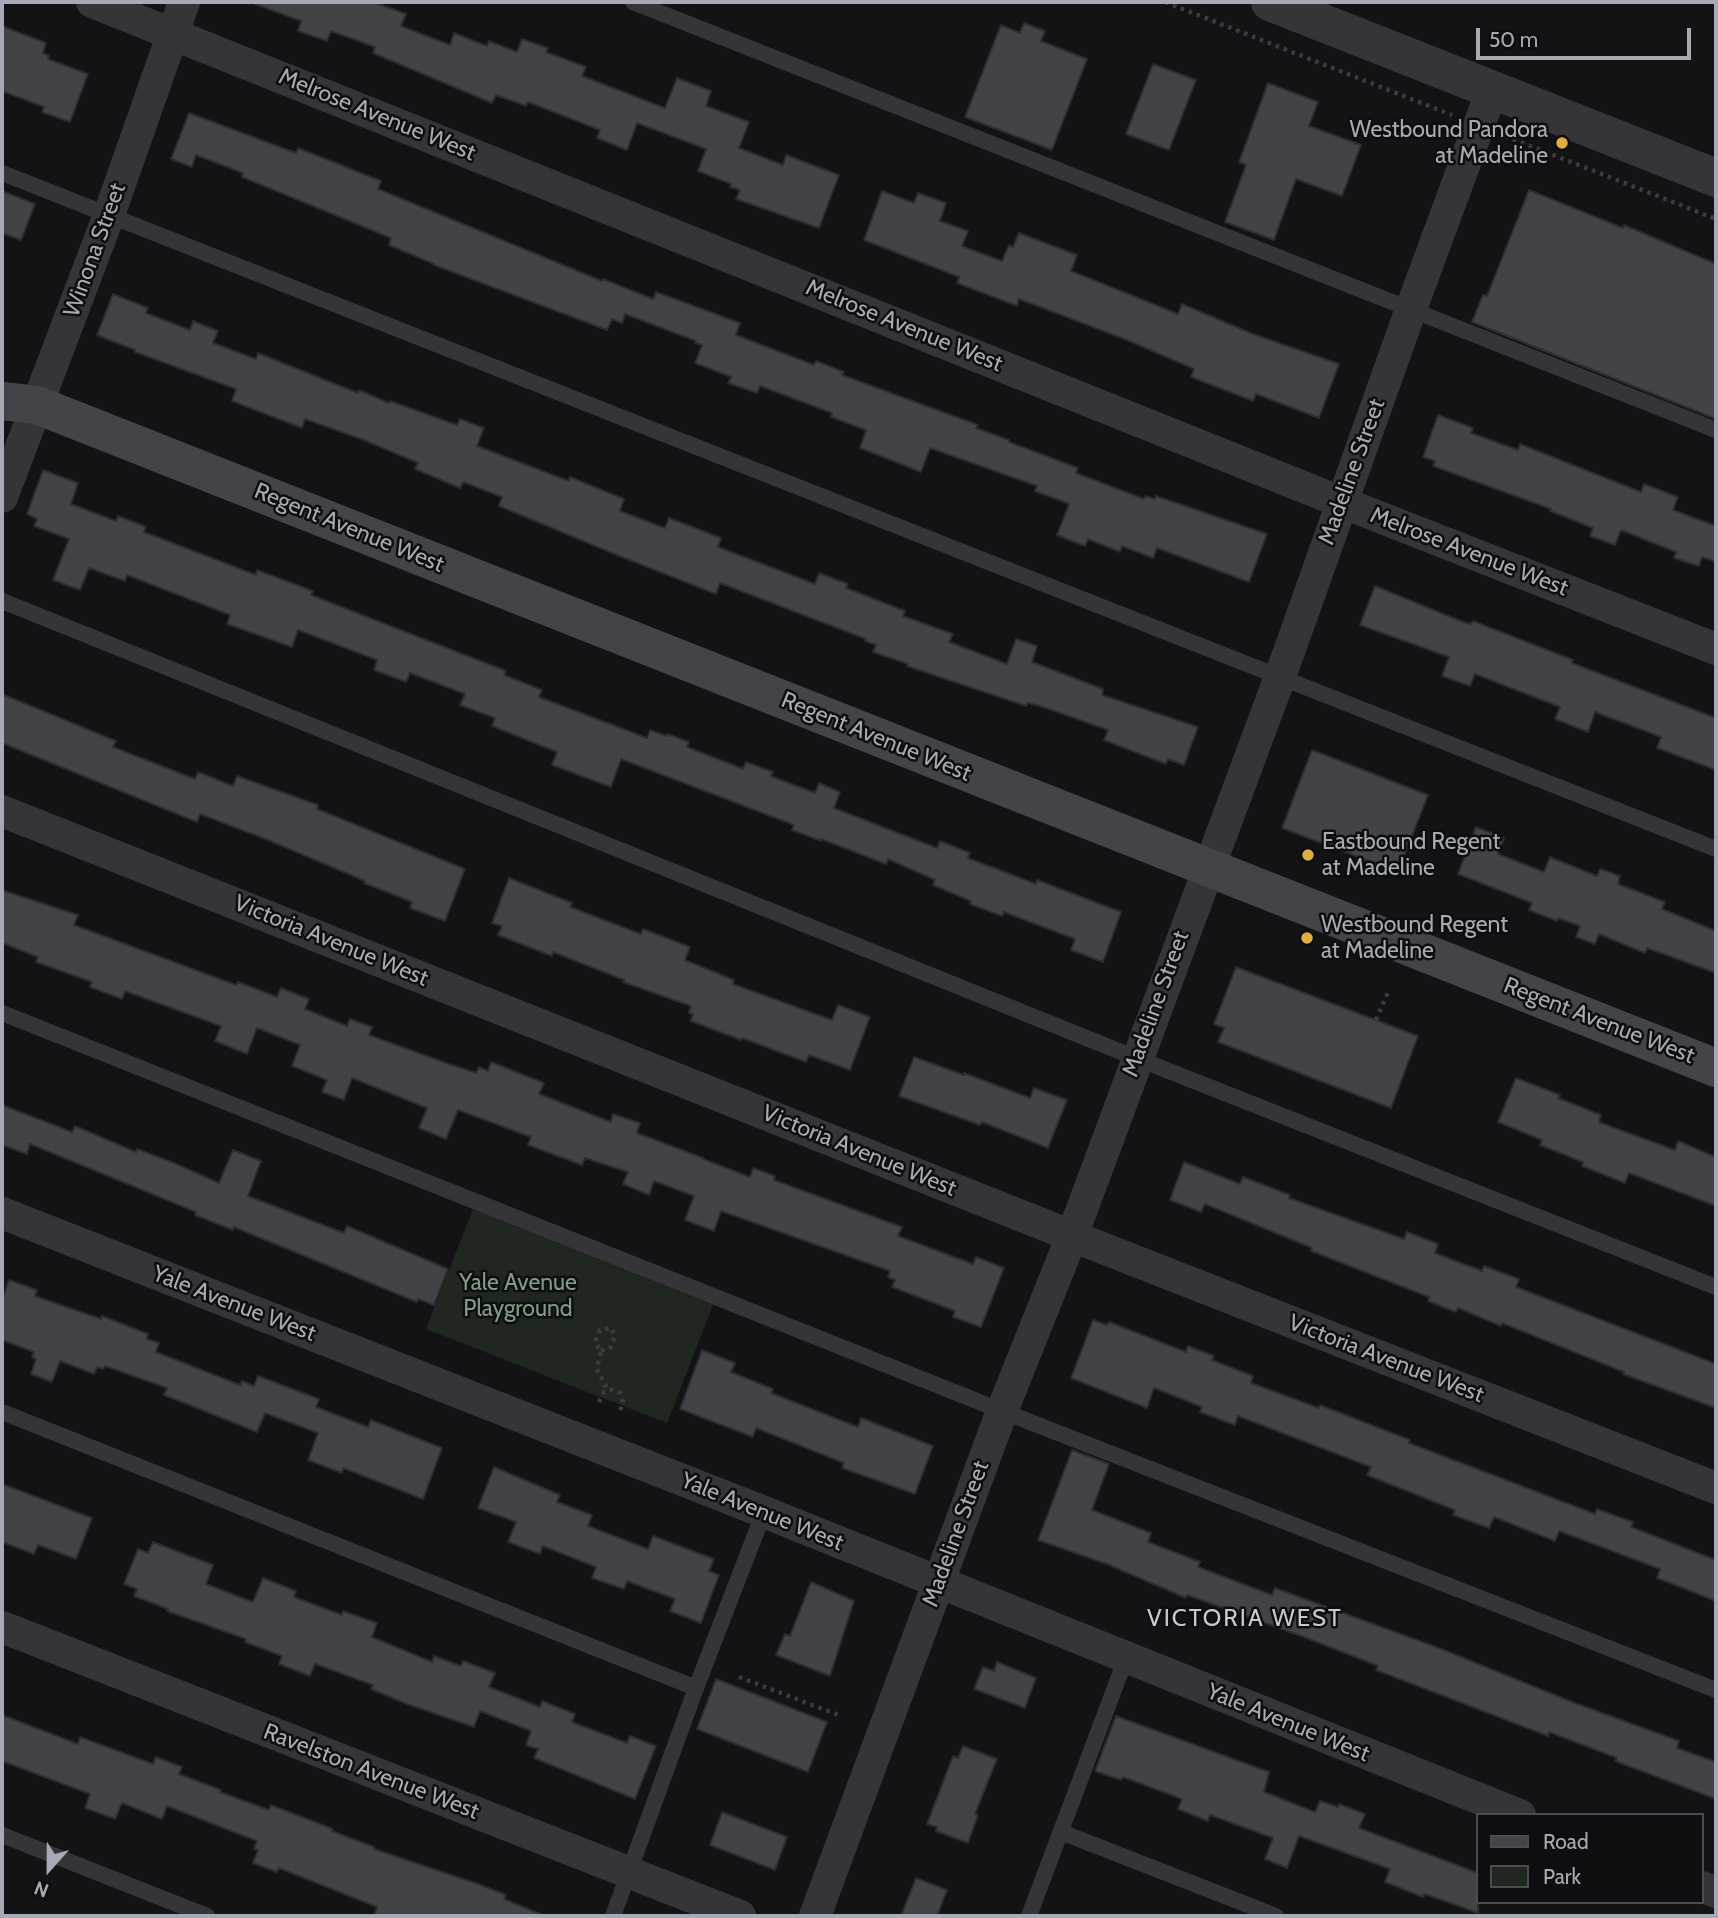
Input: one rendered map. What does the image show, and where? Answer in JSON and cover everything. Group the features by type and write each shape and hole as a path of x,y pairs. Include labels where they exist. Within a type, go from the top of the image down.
{"main road":[{"name":"Regent Avenue West","path":"2,373 19,403 1716,1068"}],"street":[{"name":"Melrose Avenue West","path":"92,2 1341,502 1716,649"},
{"name":"Winona Street","path":"2,497 19,403 109,215 184,2"},
{"path":"1270,2 1716,178"},
{"name":"Madeline Street","path":"815,1916 1002,1411 1072,1236 1207,867 1280,677 1492,90"},
{"name":"Victoria Avenue West","path":"2,811 1072,1236 1716,1488"},
{"name":"Yale Avenue West","path":"2,1213 764,1511 1515,1813"},
{"name":"Ravelston Avenue West","path":"2,1627 740,1916"}],"lane":[{"path":"632,2 1716,430"},
{"path":"2,173 1716,849"},
{"path":"2,601 1136,1058 1716,1287"},
{"path":"2,1013 1002,1411 1716,1690"},
{"path":"2,1412 696,1688"},
{"path":"613,1916 764,1511"},
{"path":"1029,1916 1126,1658"},
{"path":"1061,1832 1276,1916"},
{"path":"2,1835 207,1916"}],"path":[{"path":"1165,2 1716,219"},
{"path":"1376,1020 1388,992"},
{"path":"601,1351 611,1347 615,1336 611,1328 600,1330 595,1342 601,1351 597,1369 608,1391"},
{"path":"599,1402 604,1392 612,1390 620,1393 623,1402 620,1411"},
{"path":"738,1677 841,1716"}],"green space":[{"name":"Yale Avenue Playground","path":"473,1209 713,1305 667,1423 426,1329"}],"building":[{"path":"373,2 406,14 401,26 450,45 454,33 487,46 489,41 517,52 522,39 548,48 546,52 586,67 582,76 665,108 677,78 711,91 706,106 749,122 739,148 783,165 786,155 839,175 819,228 736,199 740,190 698,171 706,149 637,123 627,150 597,138 600,130 528,102 526,106 496,95 492,103 373,53 375,47 331,31 327,41 298,31 301,21 255,4"},
{"path":"1024,23 1045,31 1041,41 1087,59 1052,150 965,117 1001,25 1020,33"},
{"path":"2,26 46,43 43,53 49,56 48,59 88,74 70,122 42,112 44,107 2,91"},
{"path":"1153,64 1196,80 1169,150 1126,134"},
{"path":"1268,83 1318,102 1309,126 1361,145 1342,196 1296,179 1274,240 1225,222 1246,165 1239,162"},
{"path":"189,113 296,153 298,148 381,181 378,189 602,281 603,279 653,299 656,292 740,323 736,335 814,365 816,361 844,372 842,375 978,425 976,428 1078,468 1076,473 1144,499 1145,496 1155,499 1156,496 1267,534 1249,582 1157,548 1153,558 1122,546 1120,552 1088,539 1085,546 1057,535 1069,504 1035,491 1037,486 930,448 921,472 860,448 866,430 831,417 832,413 760,386 757,393 728,383 731,377 695,363 702,345 695,343 696,341 625,314 622,323 612,319 607,330 434,265 389,245 391,238 242,177 243,173 196,155 192,167 171,159"},
{"path":"1529,190 1623,228 1624,225 1716,264 1716,419 1472,322 1483,295 1487,296"},
{"path":"2,191 35,204 21,240 2,233"},
{"path":"882,191 914,203 918,193 946,203 940,221 968,231 962,246 1002,261 1009,245 1013,247 1019,233 1077,255 1071,271 1178,314 1182,304 1253,334 1339,364 1319,418 1256,394 1253,401 1191,377 1194,369 1127,340 1019,299 1017,306 957,283 959,277 864,240"},
{"path":"113,294 148,308 146,313 190,330 193,321 218,331 213,343 256,359 258,353 358,393 359,390 389,403 390,401 457,425 460,419 484,428 477,446 569,481 570,477 624,499 620,511 665,528 669,518 721,538 718,547 815,584 819,573 848,584 846,588 905,611 903,616 953,634 949,642 1007,664 1016,639 1037,646 1032,662 1103,689 1102,695 1198,727 1184,765 1168,759 1166,764 1104,740 1108,730 1043,707 1028,703 1026,706 907,666 908,664 873,652 876,645 865,641 866,639 720,583 716,594 617,555 499,506 502,497 463,482 460,488 415,469 418,463 364,440 305,419 302,428 232,401 236,389 97,335"},
{"path":"1438,415 1473,428 1471,433 1518,450 1520,444 1641,492 1644,484 1678,497 1673,510 1716,526 1716,562 1702,557 1699,566 1674,558 1676,552 1621,530 1615,545 1590,536 1593,528 1550,511 1551,509 1433,466 1435,461 1423,457"},
{"path":"43,470 78,483 71,504 116,521 118,516 146,527 144,532 256,575 257,570 313,591 311,595 506,671 504,675 542,690 539,697 647,738 650,730 667,736 668,734 689,742 687,747 743,769 746,762 773,772 771,776 815,793 819,783 840,792 834,808 937,848 940,841 970,853 968,858 1036,884 1037,880 1121,912 1103,962 1071,950 1075,939 1004,912 1002,916 970,904 971,901 933,885 935,880 888,859 886,864 821,841 792,830 794,825 621,759 611,787 552,765 557,752 492,726 495,718 460,705 465,694 410,673 406,682 374,670 377,660 298,630 292,647 227,624 230,615 127,575 125,581 89,568 80,590 53,580 69,539 34,526 37,519 27,514"},
{"path":"1375,586 1463,622 1471,624 1473,621 1573,660 1572,663 1716,718 1716,770 1657,748 1661,737 1595,712 1588,732 1555,719 1560,707 1475,674 1470,686 1442,676 1449,657 1360,625"},
{"path":"2,694 116,741 113,747 195,779 198,772 233,786 237,776 318,805 317,809 465,869 445,921 410,908 412,902 268,840 200,814 197,822 2,743"},
{"path":"1312,750 1428,795 1398,872 1282,828"},
{"path":"1476,827 1504,838 1498,854 1544,872 1550,857 1597,876 1600,869 1620,876 1618,884 1665,902 1662,909 1716,931 1716,973 1647,948 1645,953 1599,934 1595,944 1576,937 1580,926 1558,918 1557,921 1529,910 1532,903 1458,874"},
{"path":"509,878 572,903 570,907 641,934 643,929 690,947 685,960 734,980 733,984 832,1020 838,1005 870,1017 850,1070 809,1055 806,1062 691,1021 691,1006 623,982 624,980 553,952 552,956 498,935 502,926 492,923"},
{"path":"2,890 78,915 74,925 236,985 238,982 277,997 281,988 309,999 305,1009 347,1026 350,1019 372,1027 369,1035 446,1063 476,1073 479,1067 488,1071 491,1062 544,1083 539,1094 611,1122 613,1114 640,1123 637,1133 750,1177 753,1168 775,1176 774,1180 902,1227 898,1236 973,1264 976,1257 1004,1268 981,1327 953,1317 955,1311 892,1287 895,1280 888,1277 890,1271 721,1211 714,1231 685,1220 694,1196 654,1181 649,1195 623,1184 628,1172 585,1158 582,1165 528,1145 531,1137 458,1110 446,1139 419,1128 427,1108 352,1078 344,1100 322,1092 327,1080 292,1066 300,1045 257,1028 247,1054 215,1041 221,1026 125,991 122,999 90,987 92,982 36,962 38,957 2,943"},
{"path":"1236,967 1418,1036 1391,1108 1218,1042 1224,1028 1214,1024"},
{"path":"914,1057 1030,1098 1034,1088 1067,1100 1048,1148 982,1122 980,1125 899,1096"},
{"path":"1516,1078 1601,1115 1599,1122 1675,1150 1678,1141 1716,1157 1716,1206 1629,1173 1625,1183 1582,1166 1583,1162 1540,1145 1542,1140 1498,1122"},
{"path":"2,1105 72,1132 75,1126 219,1183 233,1150 261,1161 248,1196 344,1233 347,1226 448,1269 434,1305 418,1299 417,1302 234,1227 233,1230 195,1215 196,1212 30,1144 27,1154 2,1145"},
{"path":"1184,1162 1240,1184 1243,1177 1290,1195 1289,1198 1404,1239 1407,1232 1438,1244 1435,1253 1482,1271 1484,1266 1519,1279 1516,1287 1716,1364 1716,1408 1623,1374 1624,1372 1502,1323 1501,1326 1458,1308 1456,1312 1428,1301 1429,1297 1311,1251 1312,1248 1205,1204 1201,1212 1170,1200"},
{"path":"9,1280 37,1290 35,1296 101,1319 102,1316 148,1334 147,1339 159,1343 156,1352 240,1385 242,1381 254,1386 258,1376 319,1399 316,1407 368,1427 371,1420 442,1448 423,1499 343,1468 342,1473 308,1460 318,1433 265,1413 257,1432 164,1395 167,1388 105,1366 103,1369 97,1367 94,1374 60,1361 52,1382 31,1374 36,1359 32,1357 34,1352 2,1340 2,1300"},
{"path":"1093,1320 1107,1325 1109,1322 1186,1352 1188,1346 1214,1356 1212,1360 1253,1376 1251,1383 1319,1408 1320,1405 1410,1440 1409,1443 1595,1514 1597,1509 1633,1522 1631,1527 1716,1560 1716,1601 1657,1578 1660,1569 1559,1531 1555,1541 1494,1517 1489,1528 1453,1515 1455,1510 1367,1475 1371,1467 1238,1416 1235,1425 1200,1412 1202,1407 1154,1388 1147,1408 1071,1378"},
{"path":"702,1350 735,1363 731,1372 773,1389 771,1393 858,1427 861,1418 933,1446 915,1494 842,1468 844,1463 756,1428 753,1437 680,1409"},
{"path":"1072,1450 1109,1464 1092,1510 1151,1533 1148,1542 1200,1562 1198,1567 1272,1595 1275,1588 1679,1741 1677,1748 1716,1762 1716,1799 1615,1761 1617,1758 1549,1732 1548,1736 1376,1670 1378,1666 1304,1637 1187,1595 1186,1598 1107,1564 1038,1540"},
{"path":"494,1467 560,1495 557,1502 592,1515 588,1526 648,1549 653,1536 714,1559 709,1571 719,1575 701,1623 670,1611 675,1599 627,1581 624,1589 592,1578 596,1567 543,1546 540,1554 508,1542 516,1522 478,1508"},
{"path":"2,1484 92,1518 76,1559 38,1545 34,1554 2,1542"},
{"path":"153,1542 213,1565 206,1584 253,1602 263,1578 296,1591 294,1597 342,1615 343,1611 377,1623 372,1637 432,1662 434,1656 461,1666 463,1661 495,1673 489,1687 540,1707 542,1701 575,1714 572,1722 627,1743 630,1736 656,1746 635,1799 534,1758 538,1749 526,1745 531,1731 480,1711 474,1727 407,1704 371,1689 373,1685 315,1664 310,1676 279,1664 282,1656 245,1642 246,1639 167,1611 168,1609 134,1596 137,1589 124,1584 138,1549 148,1553"},
{"path":"811,1582 854,1601 830,1676 776,1655 785,1634 790,1636"},
{"path":"997,1662 1036,1678 1025,1708 974,1689 983,1667 994,1671"},
{"path":"716,1679 827,1722 808,1772 697,1729"},
{"path":"2,1715 78,1744 80,1737 153,1764 156,1757 182,1767 179,1774 221,1790 220,1792 269,1810 271,1805 333,1829 332,1831 374,1849 481,1885 506,1895 504,1899 545,1916 374,1916 377,1907 279,1868 277,1872 253,1863 258,1850 254,1849 257,1841 167,1806 162,1819 122,1803 115,1819 85,1808 90,1794 2,1761"},
{"path":"1116,1716 1269,1772 1264,1792 1315,1812 1320,1801 1338,1807 1339,1804 1365,1814 1359,1828 1476,1872 1478,1913 1425,1894 1423,1897 1385,1882 1390,1869 1299,1836 1287,1868 1265,1859 1273,1838 1210,1815 1208,1821 1178,1809 1182,1799 1123,1777 1121,1780 1095,1771"},
{"path":"963,1746 997,1759 975,1814 978,1815 968,1843 936,1831 937,1827 927,1824 953,1756 958,1758"},
{"path":"722,1812 787,1837 775,1870 710,1845"},
{"path":"916,1878 947,1890 937,1916 901,1916"}],"place":[{"name":"Westbound Pandora at Madeline","path":"1562,143"},
{"name":"Eastbound Regent at Madeline","path":"1308,855"},
{"name":"Westbound Regent at Madeline","path":"1307,938"}],"district":[{"name":"VICTORIA WEST","path":"1245,1619"}]}
